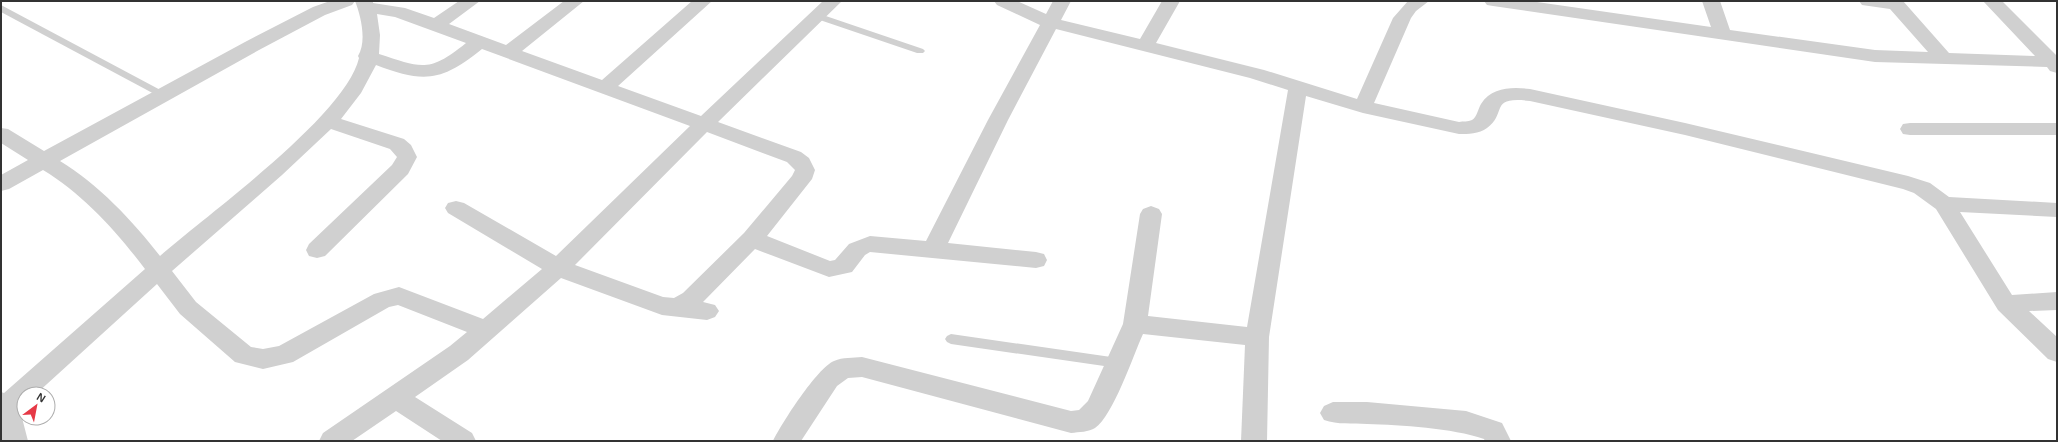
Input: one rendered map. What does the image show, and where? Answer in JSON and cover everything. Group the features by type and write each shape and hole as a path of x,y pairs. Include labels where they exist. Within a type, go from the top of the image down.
{"street":[{"path":"1,184 296,22 319,11 346,1"},
{"path":"436,25 471,1"},
{"path":"509,52 575,1"},
{"path":"605,87 703,1"},
{"path":"332,441 459,353 558,268 704,124 833,1"},
{"path":"1003,1 1049,22 1257,74 1363,107 1460,128 1474,129 1483,122 1492,103 1502,96 1515,94 1530,95 1685,129 1908,183 1922,188 1944,204 2006,304 2057,352"},
{"path":"933,250 1049,22 1062,1"},
{"path":"1145,46 1171,1"},
{"path":"1363,107 1402,18 1410,7 1420,1"},
{"path":"1493,1 1875,56 2055,64"},
{"path":"1609,1 1610,19"},
{"path":"1711,1 1723,35"},
{"path":"1868,1 1894,2 1943,58"},
{"path":"1992,1 2055,64"},
{"path":"366,4 400,12 480,41 794,157 802,163 806,170 801,179 752,239 691,299 677,307"},
{"path":"15,441 3,407 158,270 267,178 327,121 348,96 365,68 371,28 370,15 366,4"},
{"path":"367,56 416,71 432,72 449,64 480,41"},
{"path":"1254,441 1258,337 1298,88"},
{"path":"317,250 401,168 407,157 404,150 397,144 327,121"},
{"path":"1910,129 2057,129"},
{"path":"1,134 61,171 96,200 130,234 188,308 244,355 263,359 284,355 382,300 399,296 486,330"},
{"path":"1944,204 2057,210"},
{"path":"456,208 558,268 662,306 707,311"},
{"path":"786,441 828,379 842,368 862,367 1071,422 1086,420 1098,408 1135,324 1152,214"},
{"path":"752,239 829,269 839,269 847,263 855,249 861,245 870,244 1036,260"},
{"path":"2006,304 2057,301"},
{"path":"1135,324 1258,337"},
{"path":"395,398 463,441"},
{"path":"1334,413 1367,413 1466,422 1493,431 1498,441"}],"lane":[{"path":"1,8 163,95"},
{"path":"817,16 920,51"},
{"path":"951,338 1118,363"}]}
